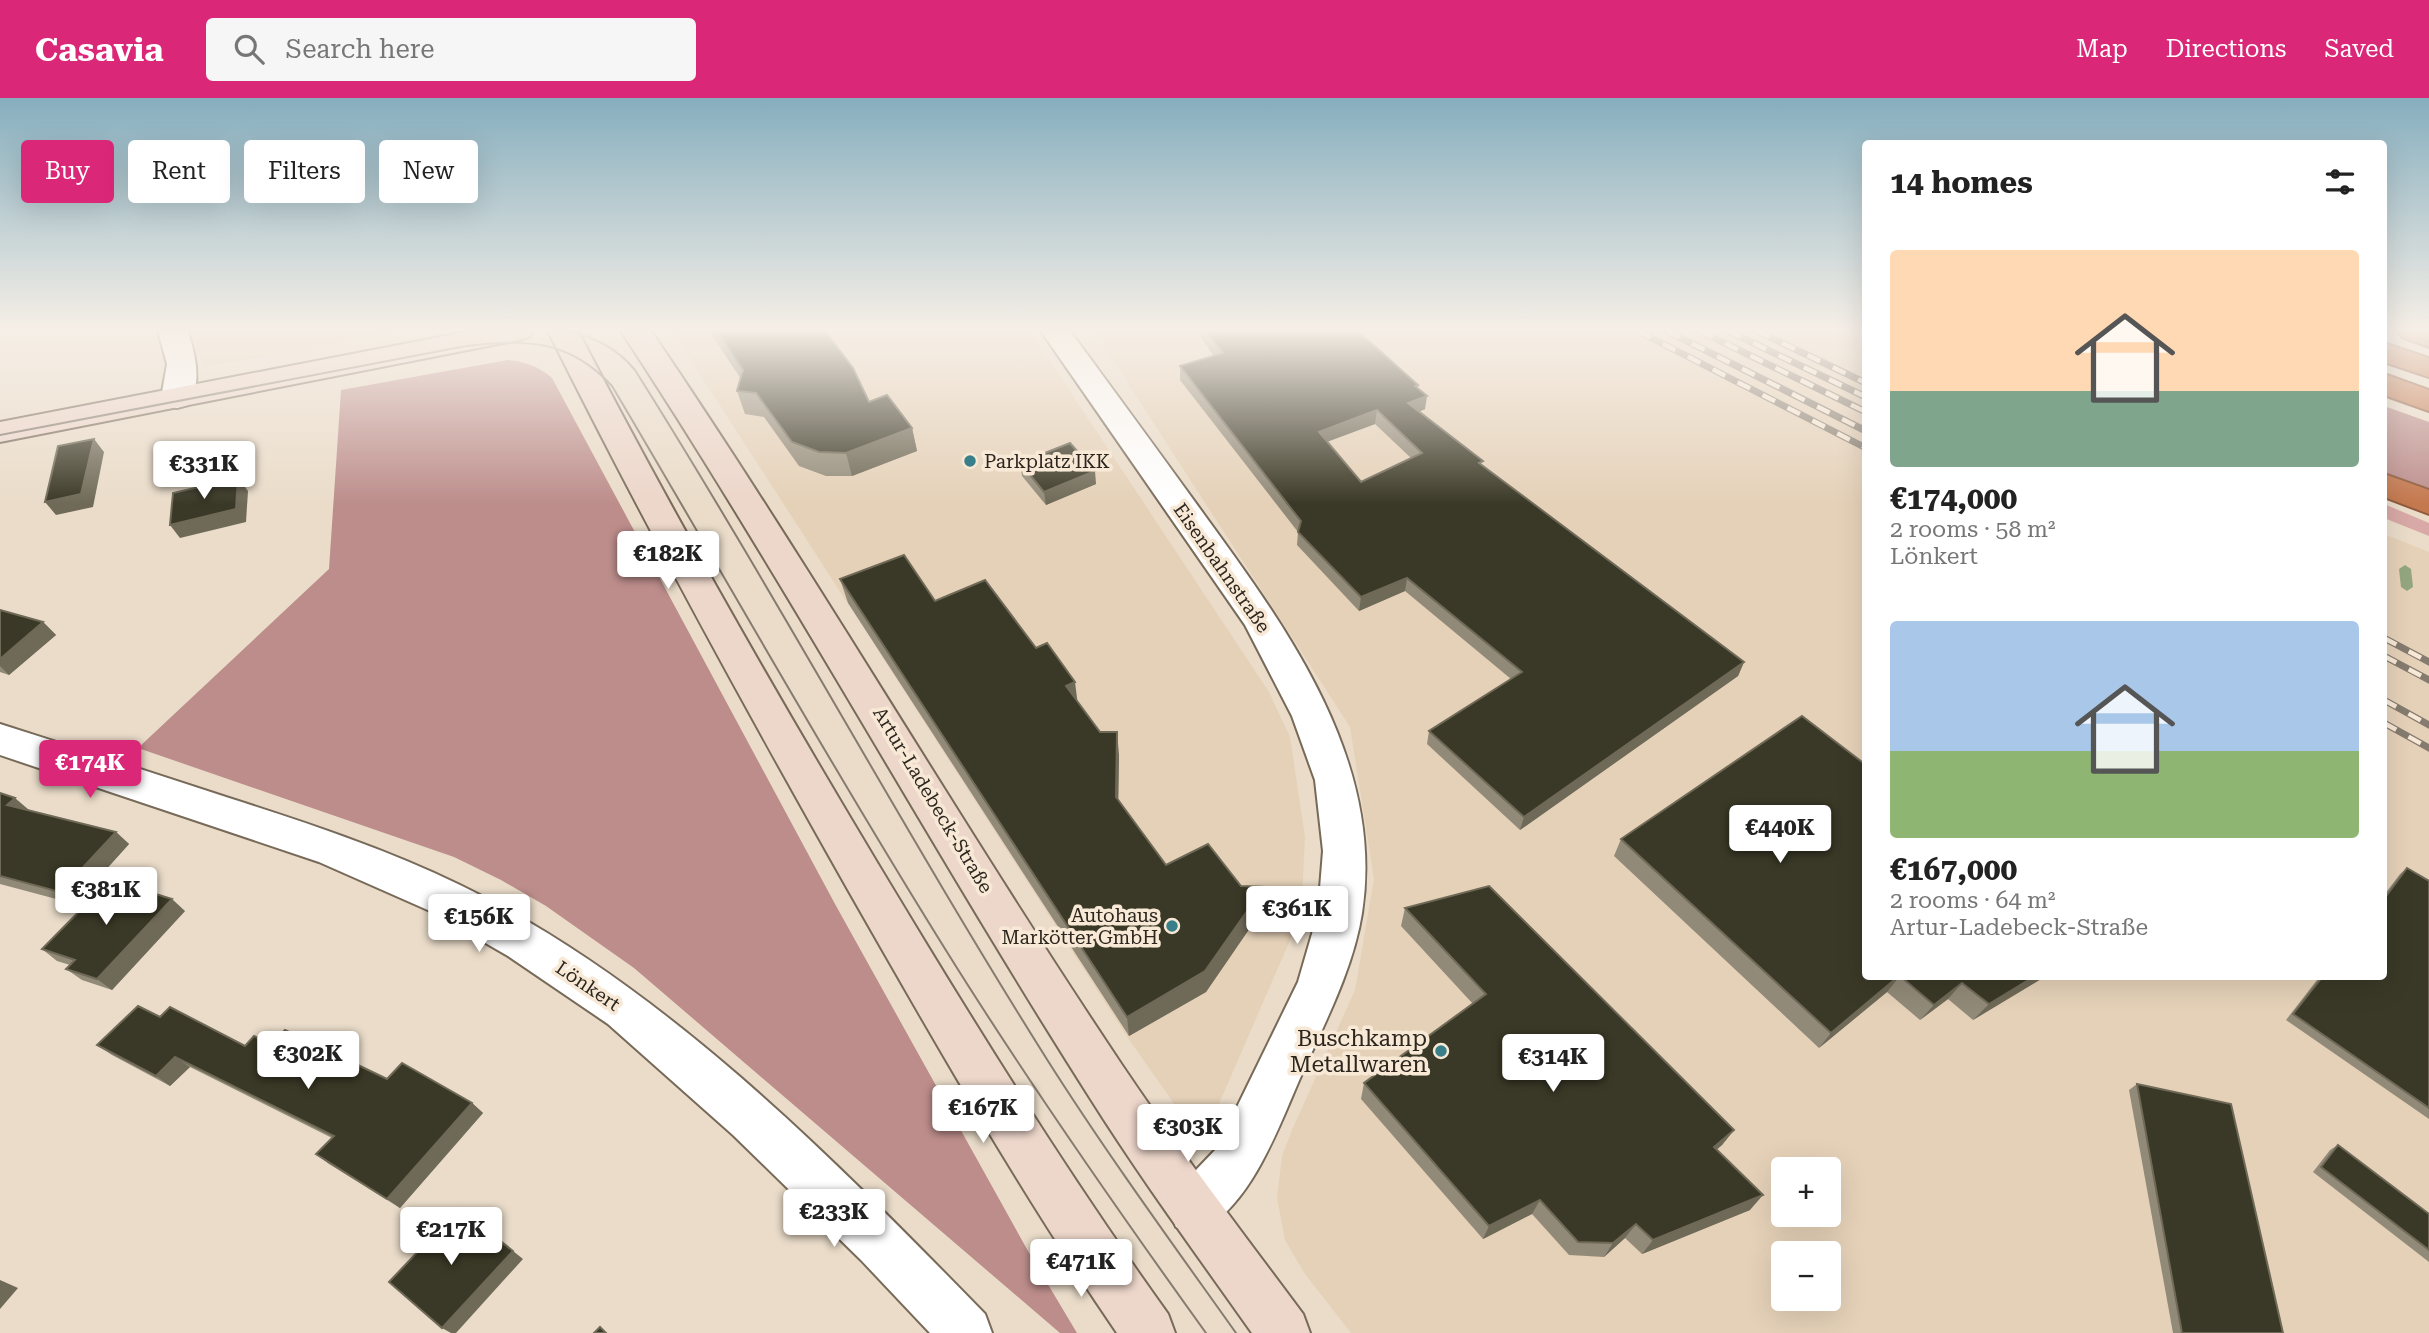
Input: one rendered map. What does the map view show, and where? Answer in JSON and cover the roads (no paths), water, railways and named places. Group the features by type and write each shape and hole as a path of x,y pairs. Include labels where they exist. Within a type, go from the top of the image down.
{"highway":[{"path":"2396,389 2429,401"},
{"path":"2387,486 2429,503"}],"street":[{"path":"177,398 178,389"},
{"path":"0,432 225,389"},
{"path":"592,389 640,482 795,760 953,1031 1072,1223 1150,1333"},
{"name":"Artur-Ladebeck-Straße","path":"673,389 884,720 1085,1049 1194,1209 1284,1333"},
{"name":"Eisenbahnstraße","path":"1096,389 1260,618 1311,716 1335,780 1344,851 1340,914 1320,982 1234,1166 1194,1209"},
{"name":"Lönkert","path":"0,739 332,849 445,898 523,942 624,1009 750,1119 879,1242 966,1333"}],"waterway":[{"path":"2405,569 2407,587"}],"tram line":[{"path":"0,435 243,389"},
{"path":"614,389 861,812 978,1001 1073,1144 1206,1333"},
{"path":"646,389 1048,1061 1236,1333"}],"railway":[{"path":"1750,389 1862,446"},
{"path":"1782,389 1862,429"},
{"path":"1818,389 1862,410"},
{"path":"1849,389 1862,395"},
{"path":"2387,640 2429,662"},
{"path":"2387,658 2429,680"},
{"path":"2387,702 2429,725"},
{"path":"2387,725 2429,748"}],"place":[{"name":"Parkplatz IKK","path":"970,461"},
{"name":"Autohaus Markötter GmbH","path":"1172,926"},
{"name":"Buschkamp Metallwaren","path":"1441,1051"}]}
